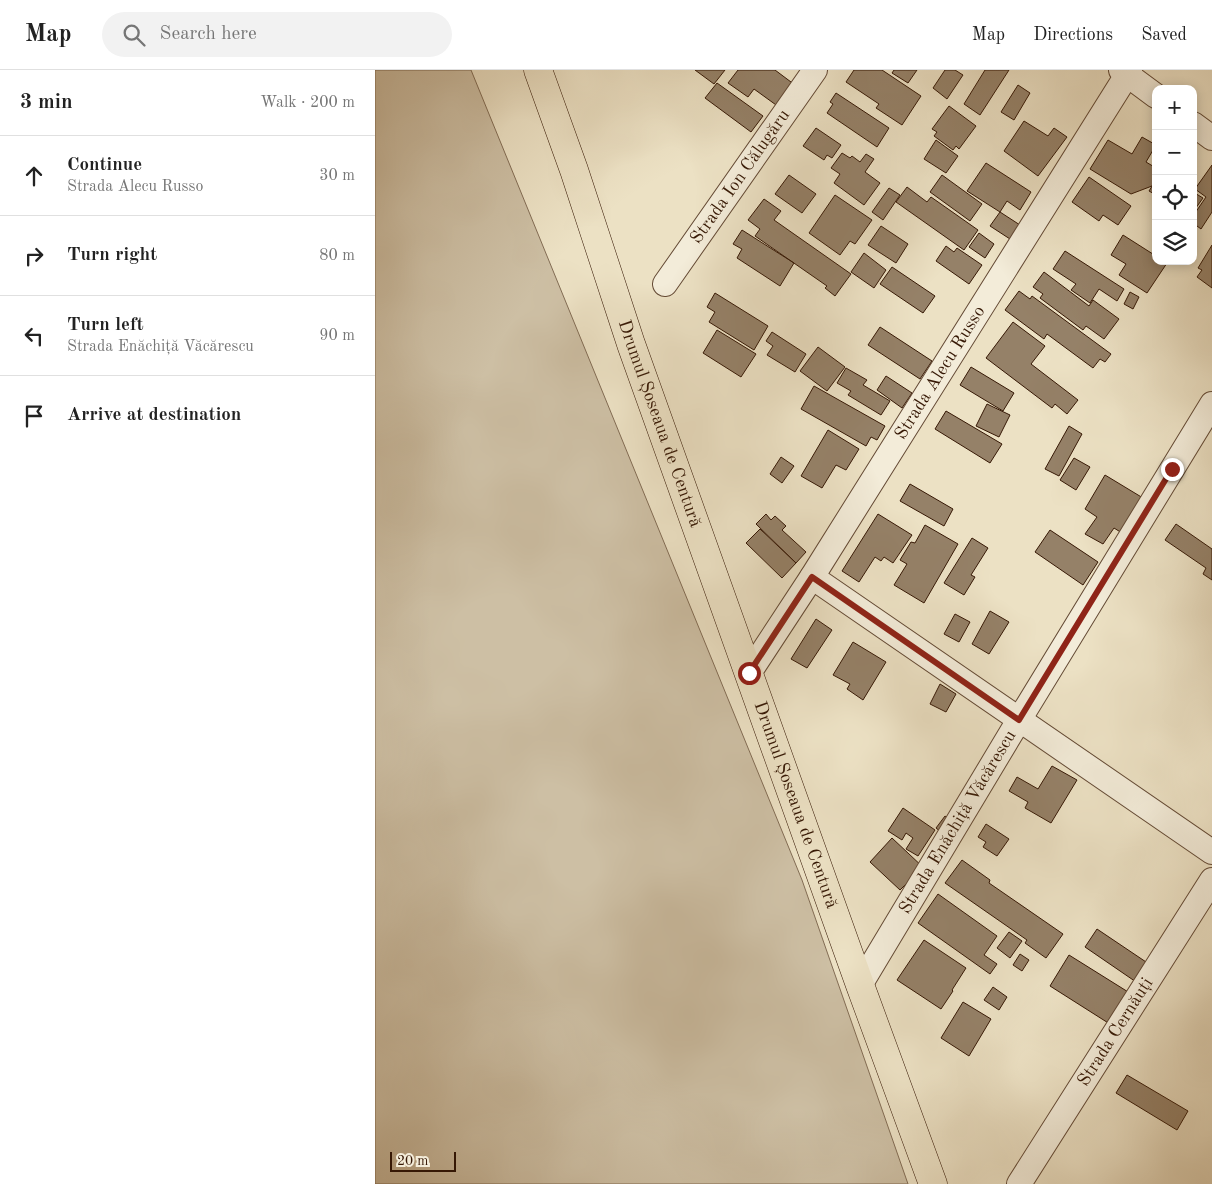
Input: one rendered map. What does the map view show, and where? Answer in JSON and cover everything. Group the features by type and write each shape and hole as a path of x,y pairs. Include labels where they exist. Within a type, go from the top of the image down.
{"highway":[{"name":"Drumul Șoseaua de Centură","path":"538,70 574,170 631,344 860,986 933,1184"}],"street":[{"name":"Strada Ion Călugăru","path":"665,284 815,70"},
{"path":"1126,71 1152,93"},
{"name":"Strada Alecu Russo","path":"749,673 812,577 1126,71"},
{"path":"1197,127 1212,138"},
{"name":"Strada Enăchiță Văcărescu","path":"860,986 1019,720 1212,404"},
{"path":"812,577 1212,852"},
{"name":"Strada Cernăuți","path":"1019,1184 1212,880"}],"shaded area":[{"path":"375,70 471,70 802,880 908,1184 375,1184"}],"building":[{"path":"695,70 725,70 714,84"},
{"path":"738,70 775,70 799,88 783,110 754,89 748,97 728,83"},
{"path":"854,70 882,70 921,96 902,125 876,108 879,104 846,82"},
{"path":"894,70 917,70 908,83 892,73"},
{"path":"945,70 955,70 963,75 947,99 933,88"},
{"path":"985,70 1009,70 980,115 964,104"},
{"path":"717,83 763,116 751,132 705,98"},
{"path":"1018,85 1030,93 1014,120 1001,112"},
{"path":"836,93 889,128 877,147 827,113 833,104 830,102"},
{"path":"949,106 976,126 959,149 956,146 953,150 934,136 937,132 932,129"},
{"path":"1024,121 1048,136 1054,128 1067,137 1038,176 1004,151"},
{"path":"816,128 841,145 832,158 827,155 824,160 803,146"},
{"path":"1142,137 1152,143 1152,152 1146,162 1152,166 1152,186 1131,194 1090,169 1108,140 1132,154"},
{"path":"936,140 958,156 946,173 924,159"},
{"path":"842,153 850,158 852,156 860,162 866,154 874,159 865,172 880,183 864,205 834,183 840,174 831,168"},
{"path":"986,163 1031,192 1020,210 1007,201 1000,212 967,191"},
{"path":"1212,165 1212,212 1201,229 1197,226 1197,210 1206,197 1197,190 1197,186"},
{"path":"789,175 816,194 802,213 775,194"},
{"path":"942,175 982,204 970,221 930,192"},
{"path":"1089,177 1131,206 1118,225 1103,215 1099,221 1072,202"},
{"path":"907,187 927,202 931,197 978,230 964,250 896,202"},
{"path":"889,188 900,195 883,220 872,212"},
{"path":"1197,194 1203,198 1197,206"},
{"path":"835,195 872,220 855,244 850,241 840,255 809,233"},
{"path":"764,199 781,211 774,220 851,274 835,296 825,288 827,286 755,236 760,229 748,220"},
{"path":"1000,212 1020,225 1010,239 990,226"},
{"path":"881,226 908,244 896,263 868,245"},
{"path":"742,230 794,263 780,286 737,258 742,249 733,244"},
{"path":"979,233 994,244 985,258 969,247"},
{"path":"1123,235 1152,253 1152,265 1166,265 1147,293 1119,275 1126,264 1111,255"},
{"path":"1212,245 1212,288 1197,277 1202,270 1198,268"},
{"path":"946,246 954,252 957,248 982,265 969,284 936,261"},
{"path":"1065,251 1124,289 1117,301 1099,289 1090,303 1071,290 1076,284 1053,269"},
{"path":"864,253 886,270 874,288 851,272"},
{"path":"892,267 935,296 923,313 880,284"},
{"path":"1044,272 1089,306 1093,300 1119,319 1104,339 1086,326 1083,330 1040,298 1043,294 1033,287"},
{"path":"1019,291 1030,299 1032,296 1111,354 1105,362 1100,359 1093,368 1047,334 1044,339 1005,310"},
{"path":"1130,292 1139,297 1133,309 1124,304"},
{"path":"715,293 768,326 754,350 709,322 715,312 707,307"},
{"path":"1013,322 1045,346 1031,364 1078,400 1067,414 1055,404 1052,408 986,358"},
{"path":"880,327 932,361 920,379 868,345"},
{"path":"717,330 756,354 741,377 703,353"},
{"path":"772,332 806,354 795,372 767,355 773,346 766,341"},
{"path":"818,347 845,367 827,391 800,371"},
{"path":"971,367 1014,393 1003,411 960,385"},
{"path":"846,368 867,380 863,385 890,401 881,415 848,395 851,391 837,383"},
{"path":"886,376 912,393 902,408 877,390"},
{"path":"814,386 885,426 877,440 871,437 866,446 801,409"},
{"path":"987,404 1010,415 999,437 976,426"},
{"path":"946,411 1002,444 990,463 935,429"},
{"path":"1069,426 1082,434 1059,476 1045,469"},
{"path":"828,430 859,449 846,470 836,465 822,488 801,476"},
{"path":"781,457 794,466 782,483 770,474"},
{"path":"1074,458 1090,467 1076,490 1060,480"},
{"path":"1105,475 1143,498 1122,533 1114,528 1103,544 1085,534 1097,517 1085,509"},
{"path":"910,484 953,509 944,526 900,501"},
{"path":"766,514 771,520 775,516 786,526 782,530 806,552 796,563 756,524"},
{"path":"878,514 912,535 893,563 884,557 881,561 875,557 859,582 842,571"},
{"path":"1176,524 1212,549 1212,580 1203,574 1206,568 1165,540"},
{"path":"925,525 958,544 924,603 894,585 907,564 900,560 911,542 915,543"},
{"path":"760,529 796,563 782,578 746,543"},
{"path":"1050,530 1098,562 1083,585 1035,552"},
{"path":"972,538 988,548 971,575 975,577 964,595 944,583"},
{"path":"990,611 1009,622 989,654 972,644"},
{"path":"955,614 970,622 959,642 944,634"},
{"path":"816,619 832,630 807,668 791,659"},
{"path":"853,642 886,662 863,700 847,689 850,684 833,675"},
{"path":"940,684 956,694 946,712 930,704"},
{"path":"1052,766 1077,780 1051,823 1025,808 1028,802 1009,791 1017,777 1038,789"},
{"path":"903,808 935,830 918,856 906,849 913,838 906,833 902,840 888,831"},
{"path":"945,816 956,824 946,836 936,828"},
{"path":"986,824 1009,839 997,856 983,847 986,842 978,837"},
{"path":"892,838 925,869 916,874 900,890 870,862"},
{"path":"962,860 990,880 989,883 1063,934 1046,958 1025,943 1027,940 945,883"},
{"path":"938,894 997,936 984,955 997,964 990,974 918,923"},
{"path":"1097,929 1152,966 1139,984 1085,947"},
{"path":"1009,932 1022,941 1010,958 997,948"},
{"path":"924,940 966,968 941,1009 897,980"},
{"path":"1020,954 1029,960 1022,971 1013,965"},
{"path":"1069,955 1133,995 1113,1026 1050,986"},
{"path":"993,987 1007,997 999,1010 984,1000"},
{"path":"963,1002 991,1019 969,1056 941,1038"},
{"path":"1127,1075 1188,1111 1177,1130 1116,1093"}],"route":[{"path":"749,673 812,577 1019,720 1172,469"}]}
